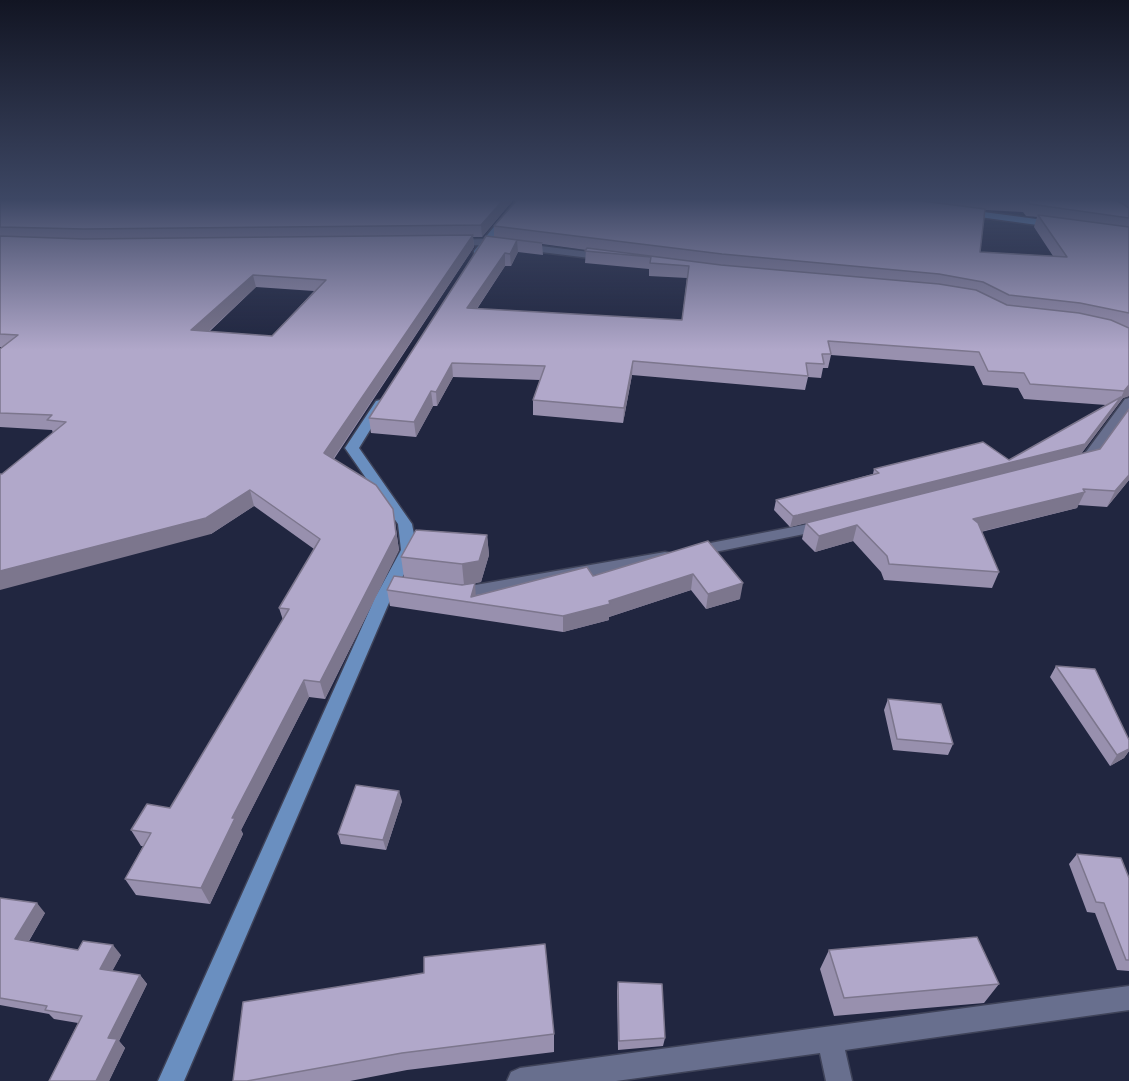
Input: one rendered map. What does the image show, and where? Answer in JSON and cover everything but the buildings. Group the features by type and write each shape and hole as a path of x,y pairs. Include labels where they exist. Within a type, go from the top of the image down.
{"main road":[{"path":"471,262 479,249"},
{"path":"171,1081 390,584 409,550 405,524 352,448 384,399"}],"street":[{"path":"545,249 616,258"},
{"path":"1065,465 1087,459 1129,402"},
{"path":"443,591 464,593 476,591 796,533 841,522"},
{"path":"390,584 411,587"},
{"path":"520,1081 1129,998"},
{"path":"829,1038 839,1081"}]}
